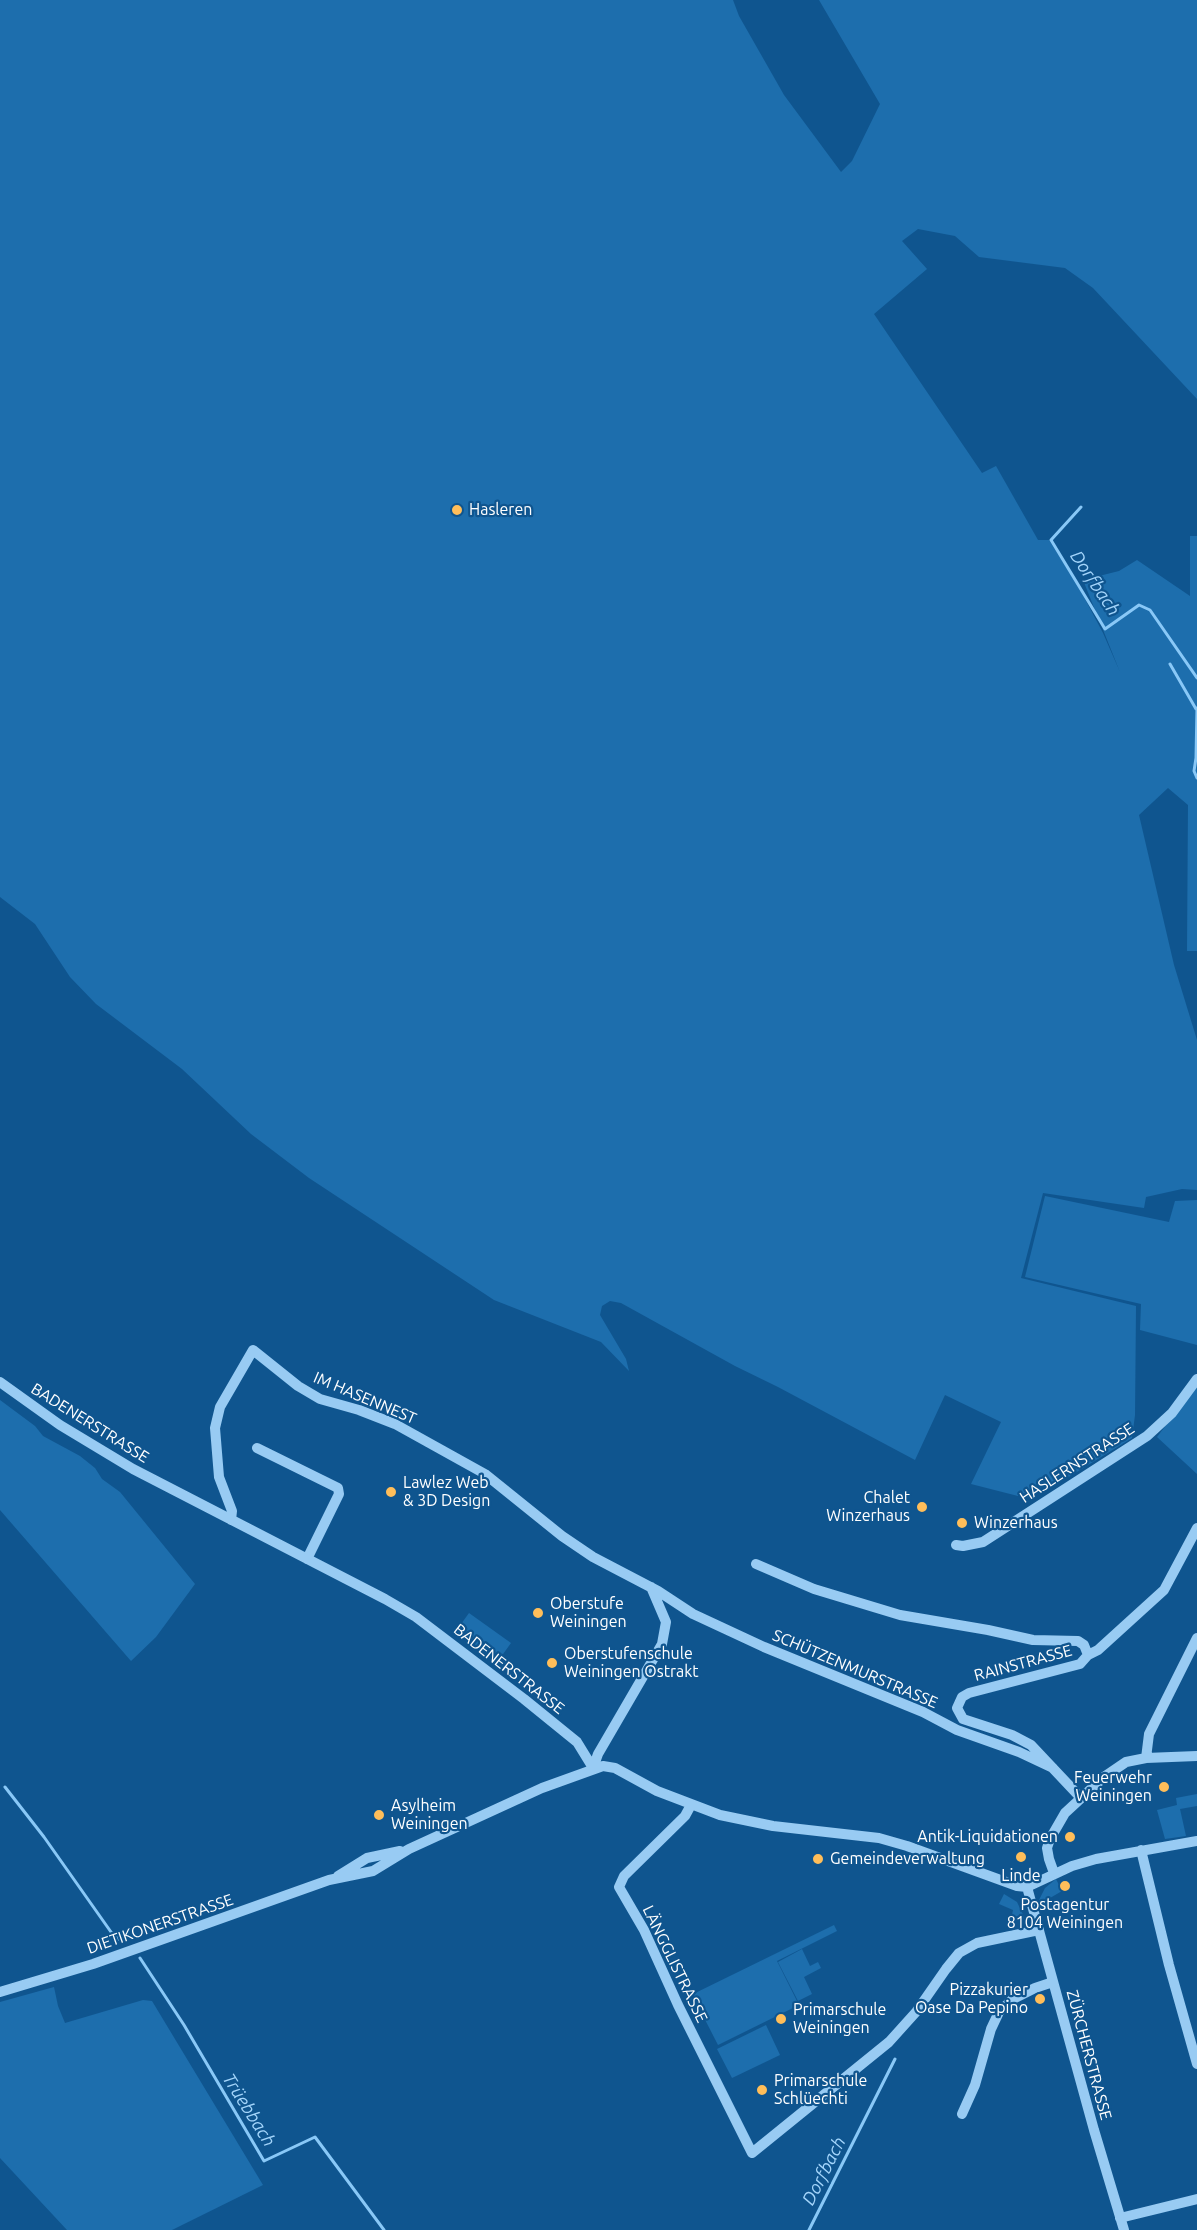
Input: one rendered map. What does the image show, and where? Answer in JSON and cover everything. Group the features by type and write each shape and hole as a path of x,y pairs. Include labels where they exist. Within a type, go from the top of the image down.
{"street":[{"name":"IM HASENNEST","path":"231,1520 232,1511 219,1477 215,1428 220,1407 253,1350 298,1386 320,1399 396,1424 485,1474 562,1536 593,1557 651,1587"},
{"name":"HASLERNSTRASSE","path":"956,1545 983,1542 1146,1436 1172,1413 1197,1379"},
{"name":"BADENERSTRASSE","path":"0,1382 60,1425 134,1469 385,1599 436,1630 576,1742 593,1768"},
{"path":"257,1448 338,1488 339,1494 307,1559"},
{"path":"1088,1655 1098,1650 1164,1590 1197,1528"},
{"name":"RAINSTRASSE","path":"756,1564 814,1589 900,1615 1033,1640 1078,1641 1084,1646 1088,1655 1084,1662 1069,1668 969,1693 958,1701 959,1714 963,1719 1022,1738 1032,1745 1080,1797"},
{"path":"651,1587 666,1622 662,1644 598,1754 593,1768 615,1767 657,1791 720,1815 762,1825 879,1838 907,1845 1017,1886 1027,1887 1088,1861 1197,1841"},
{"name":"SCHÜTZENMURSTRASSE","path":"651,1587 681,1608 717,1626 872,1693 922,1712 957,1730 1019,1752 1053,1768"},
{"path":"1146,1758 1149,1734 1197,1639"},
{"path":"1054,1874 1047,1848 1050,1839 1065,1813 1080,1797 1126,1762 1146,1758 1197,1756"},
{"name":"DIETIKONERSTRASSE","path":"0,1992 93,1964 329,1880 373,1870 409,1850 542,1788 593,1768"},
{"name":"LÄNGGLISTRASSE","path":"691,1805 685,1816 624,1876 619,1887 644,1930 678,2005 752,2153 889,2043 916,2012 959,1953 977,1943 1039,1930"},
{"path":"1141,1850 1169,1965 1197,2064"},
{"name":"ZÜRCHERSTRASSE","path":"1027,1887 1125,2230"},
{"path":"962,2114 975,2085 991,2029 999,2012 1013,1999 1053,1982"},
{"path":"1120,2218 1197,2199"}],"shaded area":[{"path":"0,0 733,0 739,16 784,95 841,172 852,161 880,104 819,0 1197,0 1197,399 1093,288 1065,268 979,257 955,236 918,229 902,241 927,269 874,314 982,473 996,466 1038,540 1049,540 1077,584 1103,633 1120,672 1083,580 1119,571 1137,560 1190,596 1190,536 1197,536 1197,951 1187,951 1188,805 1168,788 1139,815 1174,965 1197,1040 1197,1190 1182,1189 1146,1197 1144,1208 1043,1193 1021,1278 1136,1306 1135,1415 1132,1438 1067,1478 1018,1496 971,1484 1001,1422 945,1395 915,1460 735,1366 621,1303 610,1301 602,1306 600,1315 626,1359 629,1371 601,1342 494,1300 309,1178 251,1134 182,1069 96,1004 70,977 35,924 0,897"},
{"path":"1045,1196 1169,1222 1175,1201 1197,1200 1197,1345 1140,1330 1141,1304 1025,1277"},
{"path":"1197,1384 1197,1474 1157,1437"},
{"path":"0,1400 35,1426 43,1436 80,1456 95,1468 102,1479 120,1492 195,1584 156,1637 131,1661 0,1510"},
{"path":"469,1613 511,1643 498,1661 456,1631"},
{"path":"1197,1794 1197,1806 1180,1809 1186,1836 1165,1839 1157,1810 1177,1805 1176,1798"},
{"path":"1056,1879 1062,1891 1038,1905 1045,1888"},
{"path":"1004,1894 1017,1902 1026,1921 1012,1915 1013,1910 999,1904"},
{"path":"834,1925 837,1931 777,1961 799,2005 718,2045 696,2002 688,2005 685,1998"},
{"path":"802,1949 810,1966 818,1962 821,1968 804,1977 812,1994 798,2001 778,1962"},
{"path":"54,1987 65,2023 143,2000 152,2001 263,2185 172,2230 67,2230 0,2158 0,2002"},
{"path":"766,2025 780,2055 732,2078 717,2049"}],"waterway":[{"name":"Dorfbach","path":"1081,507 1051,540 1105,629 1139,605 1150,610 1197,678"},
{"path":"1170,664 1196,709"},
{"name":"Dorfbach","path":"1197,708 1194,771 1197,778"},
{"path":"5,1787 44,1837 111,1932 122,1942"},
{"name":"Trüebbach","path":"140,1958 184,2025 264,2161 315,2137 384,2230"},
{"name":"Dorfbach","path":"809,2230 895,2059"}],"place":[{"name":"Hasleren","path":"457,510"},
{"name":"Lawlez Web & 3D Design","path":"391,1492"},
{"name":"Chalet Winzerhaus","path":"922,1507"},
{"name":"Winzerhaus","path":"962,1523"},
{"name":"Oberstufe Weiningen","path":"538,1613"},
{"name":"Oberstufenschule Weiningen Ostrakt","path":"552,1663"},
{"name":"Feuerwehr Weiningen","path":"1164,1787"},
{"name":"Asylheim Weiningen","path":"379,1815"},
{"name":"Antik-Liquidationen","path":"1070,1837"},
{"name":"Linde","path":"1021,1857"},
{"name":"Gemeindeverwaltung","path":"818,1859"},
{"name":"Postagentur 8104 Weiningen","path":"1065,1886"},
{"name":"Pizzakurier Oase Da Pepino","path":"1040,1999"},
{"name":"Primarschule Weiningen","path":"781,2019"},
{"name":"Primarschule Schlüechti","path":"762,2090"}]}
